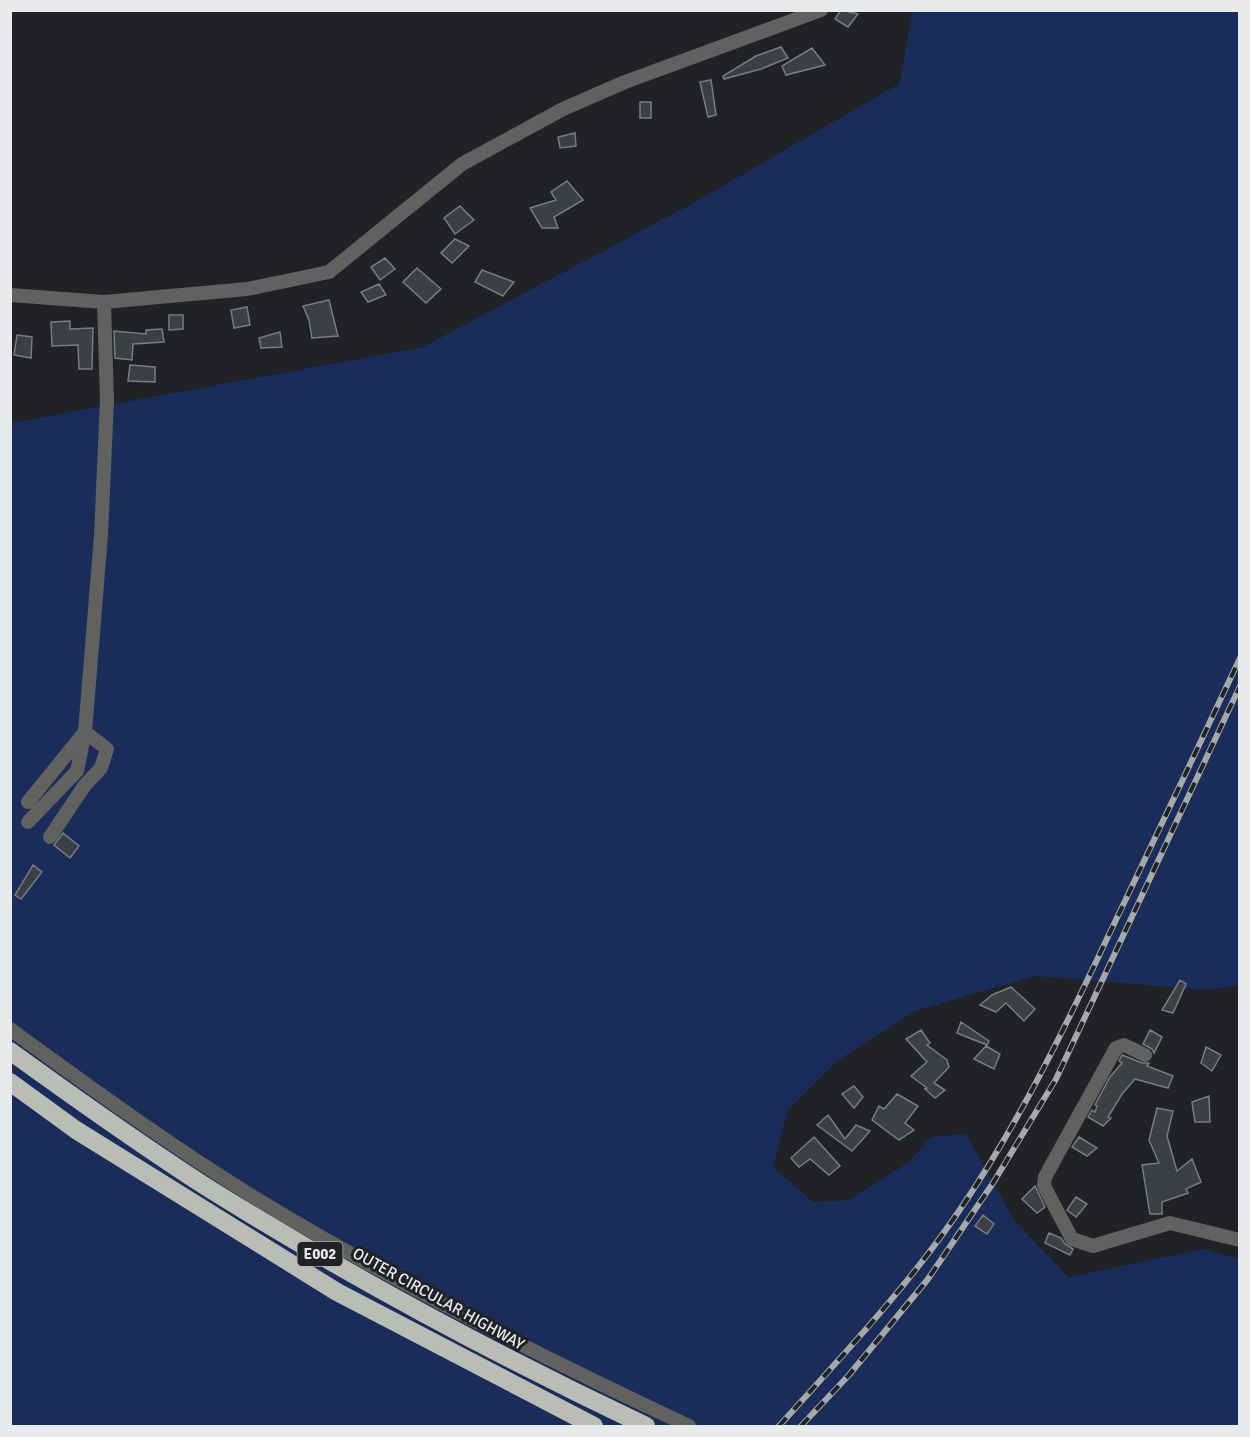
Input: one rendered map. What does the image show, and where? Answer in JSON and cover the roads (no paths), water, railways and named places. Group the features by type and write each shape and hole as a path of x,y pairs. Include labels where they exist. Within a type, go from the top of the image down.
{"highway":[{"name":"OUTER CIRCULAR HIGHWAY","path":"10,1051 208,1188 318,1253 497,1353 646,1426"},
{"name":"E002","path":"10,1082 86,1136 337,1292 594,1426"}],"street":[{"path":"10,295 104,302 247,289 329,272 462,164 563,109 625,82 821,10"},
{"path":"28,822 77,771 85,732 102,513 107,401 104,302"},
{"path":"28,802 85,732"},
{"path":"50,837 85,785 101,768 107,749 85,732"},
{"path":"10,1029 122,1111 260,1201 439,1302 575,1373 689,1426"},
{"path":"1145,1055 1124,1045 1116,1048 1045,1177 1044,1186 1072,1239 1093,1246 1170,1223 1239,1240"}],"railway":[{"path":"779,1426 917,1268 959,1211 1000,1147 1071,1013 1240,658"},
{"path":"801,1426 849,1375 928,1279 993,1183 1056,1079 1240,686"}]}
